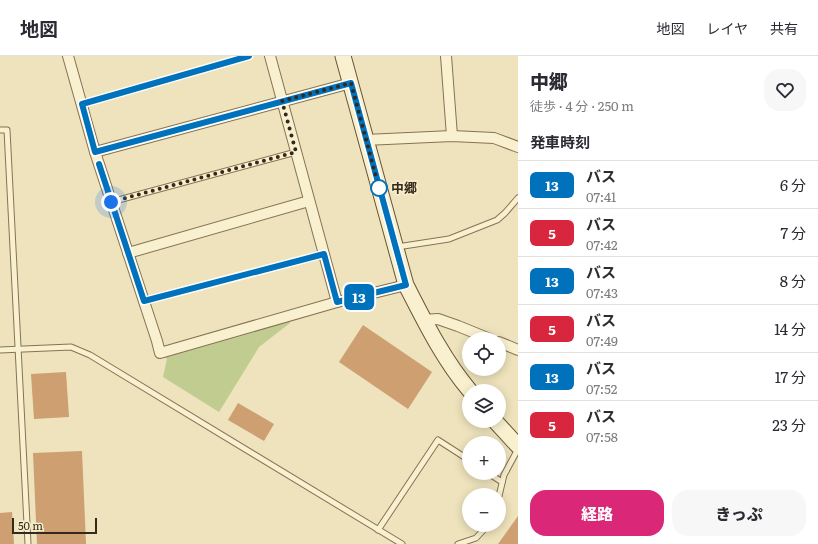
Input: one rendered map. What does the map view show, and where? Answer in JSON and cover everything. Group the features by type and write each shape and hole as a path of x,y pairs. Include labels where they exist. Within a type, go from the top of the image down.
{"street":[{"path":"68,56 95,152 160,353 337,302 406,285"},
{"path":"270,56 337,302"},
{"path":"343,56 406,285 443,354 465,384"},
{"path":"446,56 452,136"},
{"path":"95,152 351,83"},
{"path":"366,140 452,136 494,138 518,147"},
{"path":"128,253 309,201"},
{"path":"424,320 438,320 473,332"},
{"path":"506,345 518,350"},
{"path":"501,428 518,448"}],"lane":[{"path":"82,104 249,56"},
{"path":"0,130 7,130 28,544"},
{"path":"111,202 296,152"},
{"path":"395,248 449,239 497,220 518,198"},
{"path":"144,301 324,254"},
{"path":"0,350 71,346 90,355 402,544"},
{"path":"378,530 438,440 462,455"},
{"path":"501,488 504,475 518,448"},
{"path":"458,544 476,538 482,532"}],"green space":[{"path":"288,317 290,323 259,347 219,412 163,377 167,359 161,355"}],"building":[{"path":"363,325 432,372 408,409 339,362"},
{"path":"66,372 69,417 34,419 31,374"},
{"path":"238,403 274,424 264,441 228,420"},
{"path":"82,451 86,544 37,544 33,453"},
{"path":"12,512 14,544 0,544 0,513"},
{"path":"518,516 518,544 498,544"}],"bus line":[{"name":"13","path":"99,164 144,301 324,254 337,302 406,285 351,83 95,152 82,104 249,56"}],"place":[{"name":"中郷","path":"379,188"}],"route":[{"path":"111,202 296,152 282,101 351,83 379,188"}]}
